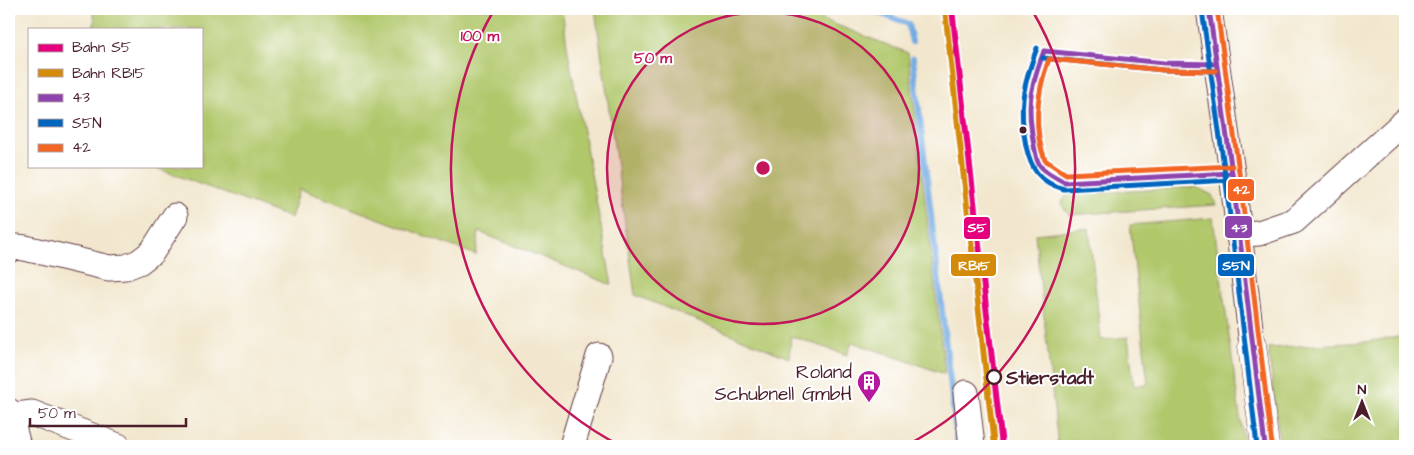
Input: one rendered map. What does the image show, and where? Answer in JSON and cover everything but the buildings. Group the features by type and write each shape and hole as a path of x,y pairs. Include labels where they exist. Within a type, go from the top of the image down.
{"street":[{"path":"1209,9 1232,173 1265,446"},
{"path":"1238,234 1259,233 1294,221 1405,121"},
{"path":"9,250 17,247 25,248 109,268 126,267 139,262 152,252 175,216"},
{"path":"572,446 599,356"},
{"path":"966,393 972,446"},
{"path":"18,446 9,414 32,413 118,446"}],"green space":[{"path":"93,9 562,9 568,52 612,285 479,232 476,255 300,189 291,218 156,168 202,168 202,28 92,28 95,22"},
{"path":"595,9 796,9 908,53 945,374 852,342 847,355 791,336 789,358 635,295"},
{"path":"1196,187 1212,195 1216,205 1069,215 1061,204 1067,195"},
{"path":"1213,218 1244,446 1058,446 1035,234 1089,228 1101,340 1128,337 1134,386 1148,384 1130,225"},
{"path":"1405,336 1405,446 1280,446 1268,348 1364,342"}],"waterway":[{"path":"869,9 908,24 912,42"},
{"path":"913,58 957,441"}],"rail line":[{"name":"S5","path":"952,9 1002,446"},
{"name":"RB15","path":"945,10 994,446"}],"transit line":[{"name":"43","path":"1209,9 1232,173 1265,446"},
{"name":"42","path":"1217,9 1272,445"},
{"name":"S5N","path":"1202,10 1225,174 1257,446"},
{"name":"S5N","path":"1037,48 1025,85 1022,119 1026,146 1031,161 1034,168 1048,183 1064,189 1232,180"},
{"name":"43","path":"1044,51 1035,76 1031,97 1030,119 1037,160 1041,167 1050,174 1064,182 1232,173"},
{"name":"43","path":"1044,51 1164,63 1216,64"},
{"name":"S5N","path":"1043,58 1163,70 1216,71"},
{"name":"42","path":"1216,71 1163,70 1049,59 1039,96 1038,135 1045,160 1066,174 1232,166"}],"place":[{"name":"Stierstadt","path":"994,377"},
{"name":"Roland Schubnell GmbH","path":"869,403"}]}
